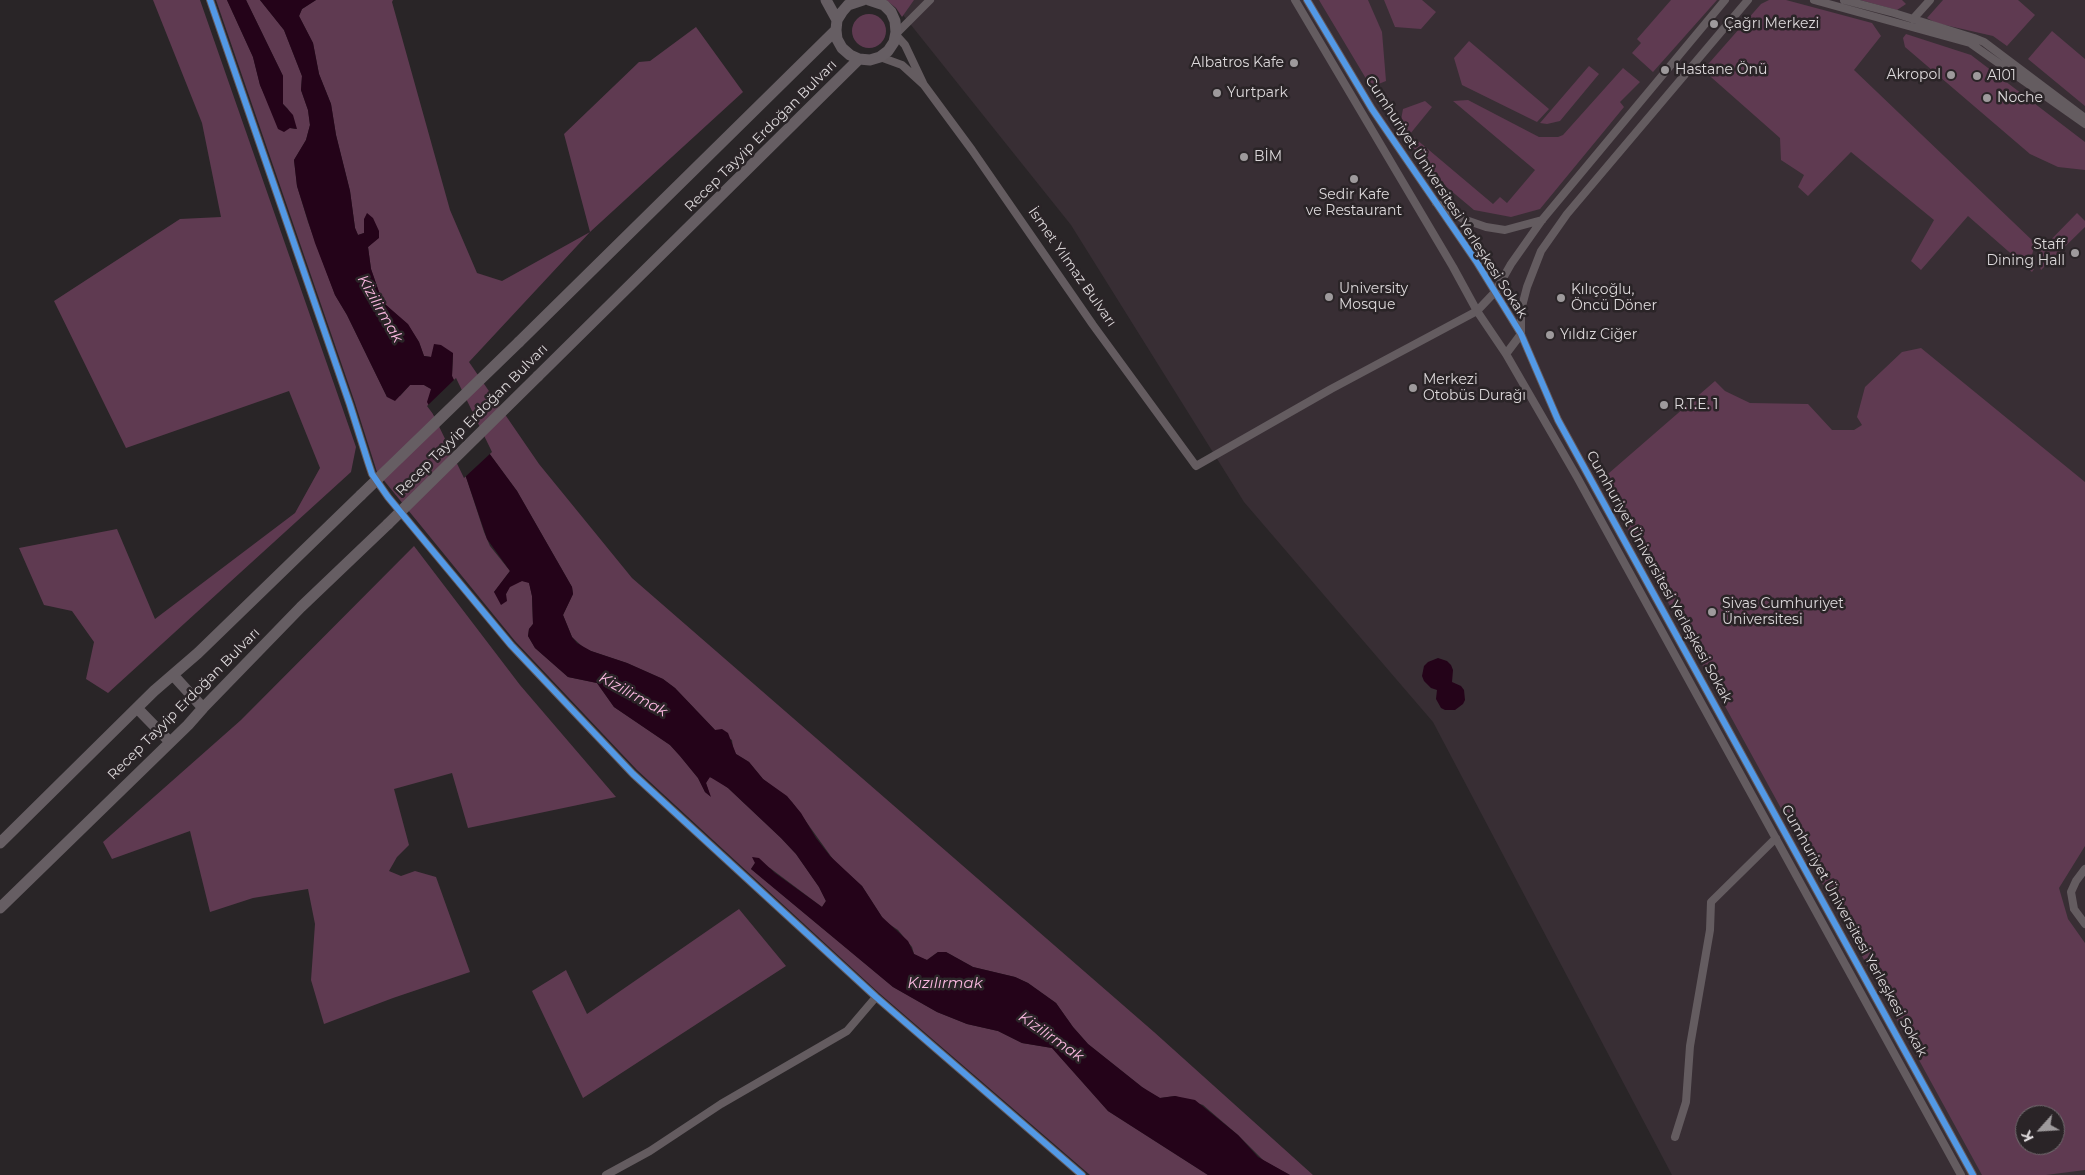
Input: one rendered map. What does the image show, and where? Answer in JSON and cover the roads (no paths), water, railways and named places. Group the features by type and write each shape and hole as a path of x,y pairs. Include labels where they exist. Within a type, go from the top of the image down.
{"street":[{"path":"210,0 347,396 372,474 388,496 511,645 633,774 876,997 1082,1175"},
{"path":"826,0 837,25"},
{"path":"860,59 850,55 842,48 837,39 837,25 842,12 848,5 863,0"},
{"name":"İsmet Yılmaz Bulvarı","path":"870,0 884,5 890,12 895,22 896,34 905,45 924,85"},
{"path":"880,57 888,51 894,42 896,34 930,0"},
{"name":"Cumhuriyet Üniversitesi Yerleşkesi Sokak","path":"1295,0 1453,266 1477,311 1506,354 1577,477 1961,1175"},
{"name":"Cumhuriyet Üniversitesi Yerleşkesi Sokak","path":"1307,0 1372,109 1434,202 1476,260 1521,334 1558,420 1973,1175"},
{"name":"Cumhuriyet Üniversitesi Yerleşkesi Sokak","path":"1196,466 1331,389 1477,311 1495,292 1511,264 1542,220 1725,0"},
{"name":"Cumhuriyet Üniversitesi Yerleşkesi Sokak","path":"1506,354 1521,334 1521,310 1527,287 1541,251 1567,214 1748,0"},
{"path":"1814,0 1970,43 2085,124"},
{"path":"1844,0 1913,19 1984,42 2085,118"},
{"path":"1913,19 1930,0"},
{"name":"Recep Tayyip Erdoğan Bulvarı","path":"0,843 154,691 173,675 520,342 837,25"},
{"name":"İsmet Yılmaz Bulvarı","path":"860,59 870,60 880,57 902,64 924,85 972,150 1093,325 1196,466"},
{"name":"Recep Tayyip Erdoğan Bulvarı","path":"0,908 188,725 300,607 388,524 860,59"},
{"name":"Cumhuriyet Üniversitesi Yerleşkesi Sokak","path":"1434,202 1463,219 1486,227 1505,230 1542,220"},
{"path":"173,675 203,708"},
{"path":"137,708 170,742"},
{"path":"1675,1137 1686,1102 1690,1046 1710,930 1711,902 1776,838"},
{"path":"2085,869 2071,892 2074,910 2085,924"},
{"path":"606,1175 650,1151 721,1104 847,1031 876,997"}],"water":[{"path":"227,0 246,0 283,76 283,104 293,115 297,129 290,128 284,132 278,129 260,85 253,57"},
{"name":"Kızılırmak","path":"260,0 316,0 302,9 299,16 313,43 319,74 331,104 336,135 350,191 355,228 358,235 364,233 364,219 367,213 373,218 379,231 379,238 368,247 371,269 379,292 386,305 408,324 419,342 424,356 431,357 434,344 441,345 453,353 452,376 489,453 517,491 572,587 573,594 563,615 572,637 577,643 591,651 627,663 663,679 675,688 715,730 722,729 728,733 736,754 749,762 763,779 787,796 830,856 862,886 882,917 908,941 914,954 927,960 938,952 946,952 973,967 1015,977 1028,983 1056,1003 1088,1044 1142,1087 1160,1098 1175,1096 1195,1100 1238,1135 1258,1157 1290,1175 1208,1175 1108,1111 1052,1048 1022,1043 998,1031 967,1024 937,1012 893,987 751,869 755,863 752,857 759,858 775,873 822,907 826,901 819,887 796,854 781,838 728,788 710,777 706,783 711,797 705,792 698,778 670,745 614,707 597,683 568,677 535,648 528,636 529,629 533,624 532,596 529,583 522,581 510,587 506,594 507,601 501,605 494,592 510,571 487,539 466,477 427,402 431,389 424,385 410,385 395,401 387,397 347,315 335,295 315,243 297,186 294,160 306,140 310,125 308,110 301,90 302,76 284,30"},
{"path":"1438,658 1447,661 1451,665 1453,670 1452,682 1461,686 1464,690 1465,700 1455,710 1441,708 1436,699 1437,690 1431,688 1422,676 1424,666"}],"place":[{"name":"Çağrı Merkezi","path":"1714,24"},
{"name":"Albatros Kafe","path":"1294,63"},
{"name":"Hastane Önü","path":"1665,70"},
{"name":"Akropol","path":"1951,75"},
{"name":"A101","path":"1977,76"},
{"name":"Yurtpark","path":"1217,93"},
{"name":"Noche","path":"1987,98"},
{"name":"BİM","path":"1244,157"},
{"name":"Sedir Kafe ve Restaurant","path":"1354,179"},
{"name":"Staff Dining Hall","path":"2075,253"},
{"name":"University Mosque","path":"1329,297"},
{"name":"Kılıçoğlu, Öncü Döner","path":"1561,298"},
{"name":"Yıldız Ciğer","path":"1550,335"},
{"name":"Merkezi Otobüs Durağı","path":"1413,388"},
{"name":"R.T.E. 1","path":"1664,405"},
{"name":"Sivas Cumhuriyet Üniversitesi","path":"1712,612"}],"water label":[{"name":"Kizilirmak","path":"380,309"},
{"name":"Kizilirmak","path":"633,695"},
{"name":"Kizilirmak","path":"1051,1037"}]}
